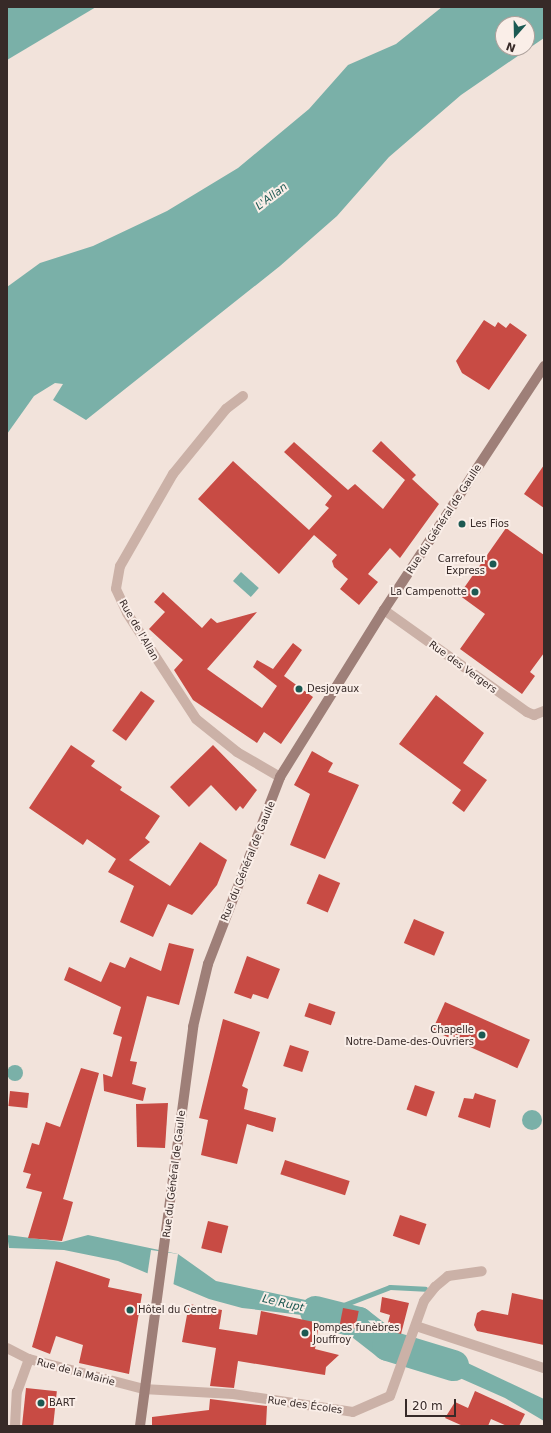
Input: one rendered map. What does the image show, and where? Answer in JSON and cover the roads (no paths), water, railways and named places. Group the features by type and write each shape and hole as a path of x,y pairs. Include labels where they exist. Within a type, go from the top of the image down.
{"main road":[{"name":"Rue du Général de Gaulle","path":"140,1426 143,1389 159,1288 193,1027 208,964 280,777 384,610 544,366"}],"street":[{"name":"Rue de l'Allan","path":"243,396 226,409 173,474 120,566 116,589 131,619 196,719 237,752 280,777"},
{"name":"Rue des Vergers","path":"384,610 526,712 534,715 544,711"},
{"name":"Rue des Écoles","path":"143,1389 233,1394 353,1412 390,1396 412,1340 424,1301 435,1287 448,1276 482,1271"},
{"path":"416,1326 544,1368"},
{"path":"7,1348 29,1359"},
{"name":"Rue de la Mairie","path":"15,1426 17,1392 29,1359 143,1389"}],"water":[{"path":"7,7 96,7 7,60"},
{"name":"L'Allan","path":"442,7 544,7 544,38 535,44 535,16 495,16 495,56 518,56 461,95 389,157 337,216 280,266 86,420 53,400 63,384 55,383 34,396 7,434 7,287 40,263 93,246 167,211 238,168 309,109 348,65 396,44"},
{"path":"241,572 259,588 251,597 233,581"},
{"path":"12,1065 18,1065 23,1070 21,1079 18,1081 12,1081 7,1076 7,1070"},
{"path":"532,1110 539,1113 542,1120 539,1127 532,1130 525,1127 522,1120 525,1113"},
{"path":"7,1235 62,1242 88,1235 178,1254 216,1281 343,1308 339,1326 311,1316 242,1308 209,1299 118,1261 64,1250 9,1248"},
{"path":"419,1348 457,1358 544,1399 544,1421 505,1398 453,1375 409,1361 414,1350"}],"waterway":[{"path":"328,1311 390,1287 425,1289"},
{"name":"Le Rupt","path":"315,1311 358,1322 387,1345 453,1365"}],"place":[{"name":"Les Fios","path":"462,524"},
{"name":"Carrefour Express","path":"493,564"},
{"name":"La Campenotte","path":"475,592"},
{"name":"Desjoyaux","path":"299,689"},
{"name":"Chapelle Notre-Dame-des-Ouvriers","path":"482,1035"},
{"name":"Hôtel du Centre","path":"130,1310"},
{"name":"Pompes funèbres Jouffroy","path":"305,1333"},
{"name":"BART","path":"41,1403"}]}
